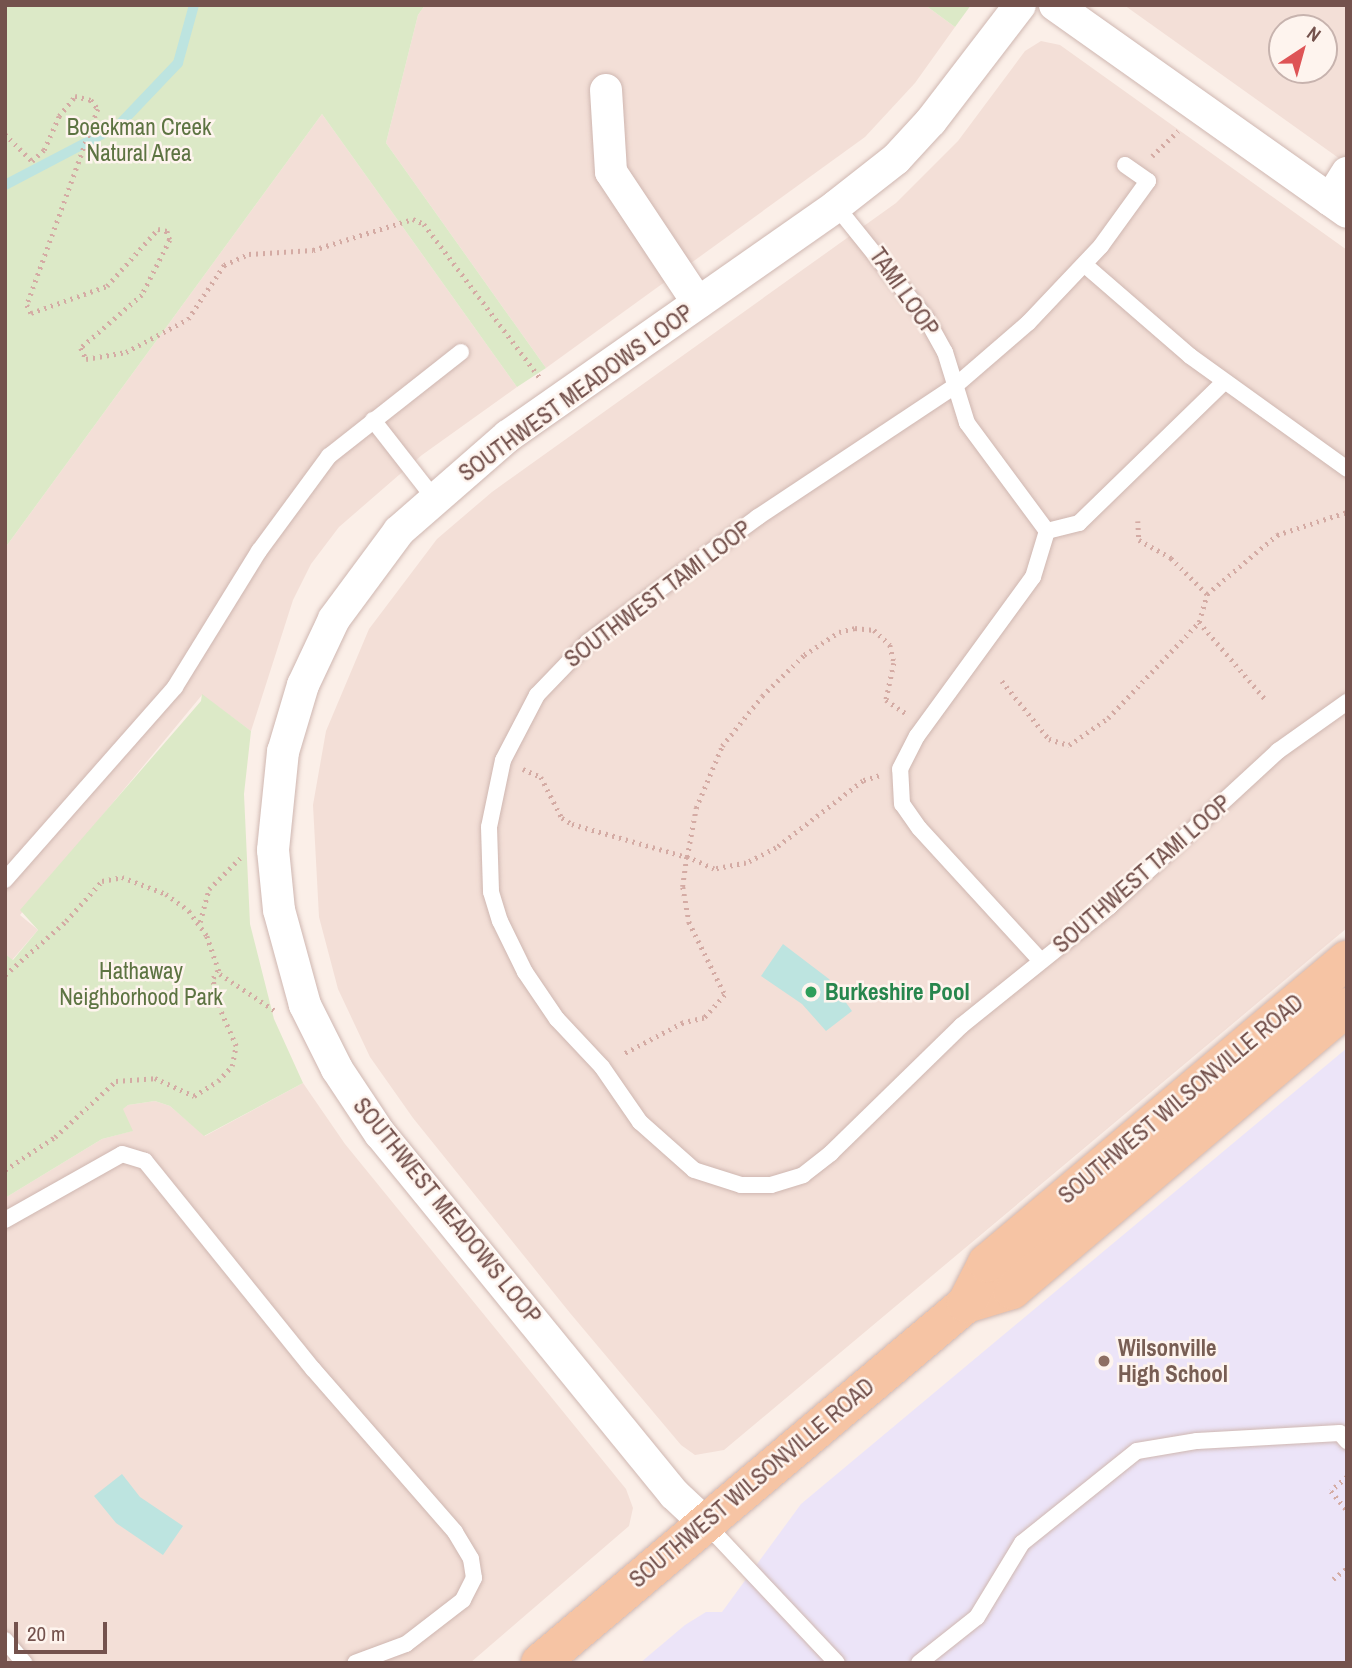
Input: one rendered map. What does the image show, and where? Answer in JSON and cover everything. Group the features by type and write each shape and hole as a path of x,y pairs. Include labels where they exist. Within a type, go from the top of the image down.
{"main road":[{"name":"SOUTHWEST WILSONVILLE ROAD","path":"540,1663 966,1304 987,1263 1347,960"},
{"name":"SOUTHWEST WILSONVILLE ROAD","path":"966,1304 1012,1290 1347,1007"}],"street":[{"name":"SOUTHWEST MEADOWS LOOP","path":"705,1523 674,1494 380,1134 337,1069 305,1005 284,940 274,844 283,752 317,652 353,588 399,531 434,498 558,401 836,206 918,137 1020,5"},
{"path":"1055,5 1338,206 1347,173"},
{"path":"606,90 611,172 698,303"}],"lane":[{"name":"SOUTHWEST TAMI LOOP","path":"1130,168 1148,181 1085,265 1028,323 955,387 758,517 588,642 537,695 503,760 488,860 500,921 525,972 551,1010 603,1067 640,1122 694,1170 741,1185 771,1185 803,1175 831,1153 961,1026 1203,824 1278,751 1347,702"},
{"name":"TAMI LOOP","path":"836,206 926,318 945,352 967,423 983,450 1034,508 1047,531"},
{"path":"1085,265 1224,382 1347,469"},
{"path":"5,880 175,687 299,491 329,456 461,352"},
{"path":"1041,961 919,828 902,804 900,769 924,727 1033,577 1047,531 1079,523 1224,382"},
{"path":"373,420 434,498"},
{"path":"5,1220 96,1164 122,1154 145,1161 313,1368 455,1532 471,1559 474,1578 463,1600 406,1644 355,1663"},
{"path":"919,1663 977,1617 1022,1543 1137,1451 1198,1441 1340,1433 1347,1441"},
{"path":"705,1523 837,1663"},
{"path":"5,1640 24,1663"}],"path":[{"path":"5,134 32,161 44,150 59,116 75,96 91,100 98,109 27,305 31,313 107,286 158,229 167,231 170,240 142,295 81,348 90,361 126,352 188,319 224,265 249,254 313,250 413,219 424,224 558,401"},
{"path":"1130,168 1202,109"},
{"path":"1002,681 1049,739 1069,745 1108,718 1199,622 1207,594 1278,535 1347,512"},
{"path":"1138,521 1139,540 1171,558 1207,594"},
{"path":"1199,622 1267,701"},
{"path":"603,1067 646,1041 704,1018 725,995 689,922 683,887 696,808 722,746 787,671 839,632 855,628 884,637 894,663 886,700 924,727"},
{"path":"503,760 541,777 562,818 572,824 687,857 714,869 746,863 776,848 863,781 900,769"},
{"path":"200,923 209,889 238,857 274,844"},
{"path":"5,975 66,921 96,887 112,878 133,879 166,894 200,923 217,971 260,1004 280,1012 305,1005"},
{"path":"5,1170 48,1143 116,1081 155,1078 194,1096 218,1081 232,1066 236,1046 215,998 213,978 217,971"},
{"path":"1347,1477 1331,1491 1347,1510"},
{"path":"1334,1579 1347,1568"}],"shaded area":[{"path":"425,5 925,5 955,27 915,83 865,137 546,368 386,143 418,15"},
{"path":"1124,5 1347,5 1347,164"},
{"path":"1041,41 1060,45 1347,250 1347,928 724,1450 695,1455 681,1445 570,1313 413,1118 370,1057 338,989 319,917 313,805 326,731 369,629 437,539 492,492 896,203 958,141 1025,51"},
{"path":"322,114 517,387 422,455 339,527 311,564 293,600 251,731 202,695 20,915 38,930 12,960 5,954 5,548"},
{"name":"Wilsonville High School","path":"1347,1048 1347,1663 640,1663 685,1625 706,1612 722,1612 801,1504"},
{"path":"303,1083 345,1144 626,1489 633,1508 629,1526 470,1663 5,1663 5,1198 102,1139 132,1131 122,1109 128,1105 155,1101 170,1106 205,1136"}],"green space":[{"name":"Boeckman Creek Natural Area","path":"5,5 425,5 418,15 386,143 546,368 517,387 322,114 5,548"},
{"path":"925,5 971,5 955,27"},
{"name":"Hathaway Neighborhood Park","path":"202,694 251,731 244,794 250,924 274,1019 303,1083 204,1136 170,1106 155,1101 128,1105 123,1109 133,1131 102,1139 5,1198 5,954 13,960 38,930 20,910 201,701"}],"water":[{"name":"Burkeshire Pool","path":"783,944 829,979 852,1011 826,1031 802,1004 761,976"},
{"path":"122,1474 140,1497 183,1526 163,1555 116,1523 94,1496"}],"waterway":[{"path":"5,185 118,126 178,63 194,5"}],"place":[{"name":"Burkeshire Pool","path":"811,992"},
{"name":"Wilsonville High School","path":"1104,1361"}]}
